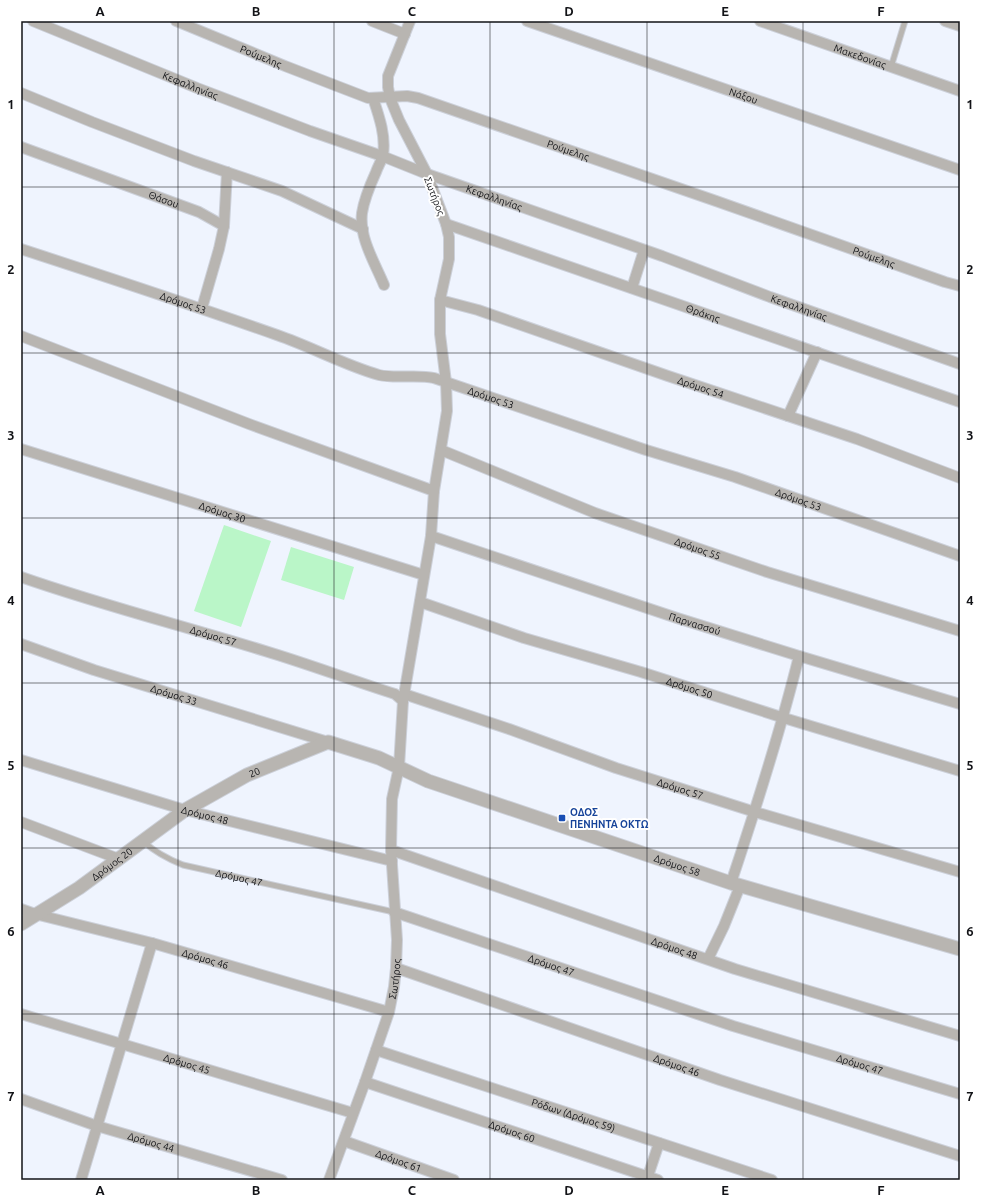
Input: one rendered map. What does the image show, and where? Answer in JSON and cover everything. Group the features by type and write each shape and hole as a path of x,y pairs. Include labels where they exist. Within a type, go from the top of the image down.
{"street":[{"name":"Κεφαλληνίας","path":"33,21 204,91 310,131 960,364"},
{"name":"Ρούμελης","path":"176,21 368,98 406,96 418,98 960,286"},
{"path":"372,21 405,34"},
{"name":"Σωτήρος","path":"329,1180 389,1012 394,987 396,940 391,850 392,799 399,767 403,698 431,536 434,491 447,411 446,382 440,334 440,300 450,248 446,224 427,174 399,120 390,98 388,87 388,76 410,21"},
{"name":"Νάξου","path":"527,21 960,170"},
{"name":"Μακεδονίας","path":"760,21 960,91"},
{"path":"945,21 960,26"},
{"path":"21,93 92,122 282,191 362,228"},
{"path":"374,98 383,138 382,156 373,178 362,213 362,228 364,239 384,285"},
{"name":"Θάσου","path":"21,147 191,209 224,226"},
{"path":"202,308 224,226 227,172"},
{"name":"Θράκης","path":"446,224 960,402"},
{"name":"Δρόμος 53","path":"21,249 202,308 283,337 349,366 390,377 424,376 446,382 646,450 735,477 960,556"},
{"path":"632,288 644,250"},
{"name":"Δρόμος 54","path":"440,300 478,310 856,439 960,478"},
{"path":"21,336 248,424 434,491"},
{"path":"788,416 816,352"},
{"name":"Δρόμος 30","path":"21,449 424,575"},
{"name":"Δρόμος 55","path":"441,450 596,513 767,572 960,631"},
{"name":"Παρνασσού","path":"431,536 536,570 587,589 799,656 960,704"},
{"name":"Δρόμος 57","path":"21,577 143,616 266,651 403,698 509,729 616,768 755,812 960,872"},
{"name":"Δρόμος 50","path":"420,602 524,638 641,672 784,718 960,771"},
{"name":"Δρόμος 33","path":"21,644 94,670 328,742"},
{"path":"708,959 724,926 755,812 784,718 799,656"},
{"name":"Δρόμος 58","path":"328,742 379,758 428,781 735,884 960,950"},
{"name":"20","path":"185,810 247,775 328,742"},
{"name":"Δρόμος 48","path":"21,760 185,810 392,861"},
{"name":"Δρόμος 20","path":"35,914 79,888 185,810"},
{"path":"21,822 119,859"},
{"name":"Δρόμος 48","path":"391,850 742,971 960,1036"},
{"name":"Δρόμος 46","path":"21,908 35,914 152,943 389,1012"},
{"name":"Δρόμος 47","path":"394,912 733,1026 960,1094"},
{"path":"21,924 35,914"},
{"path":"82,1180 152,943"},
{"name":"Δρόμος 46","path":"396,968 720,1080 960,1156"},
{"name":"Δρόμος 45","path":"21,1014 353,1113"},
{"name":"Ρόδων (Δρόμος 59)","path":"376,1050 772,1180"},
{"name":"Δρόμος 60","path":"365,1082 658,1180"},
{"name":"Δρόμος 44","path":"21,1099 97,1126 282,1180"},
{"name":"Δρόμος 61","path":"344,1141 454,1180"},
{"path":"648,1176 659,1143"}],"lane":[{"path":"891,67 905,21"},
{"name":"Δρόμος 47","path":"143,841 159,854 183,865 394,912"}],"green space":[{"path":"224,525 271,541 241,627 194,611"},
{"path":"291,547 354,567 344,600 281,580"}],"place":[{"name":"ΟΔΟΣ ΠΕΝΗΝΤΑ ΟΚΤΩ","path":"562,818"}]}
